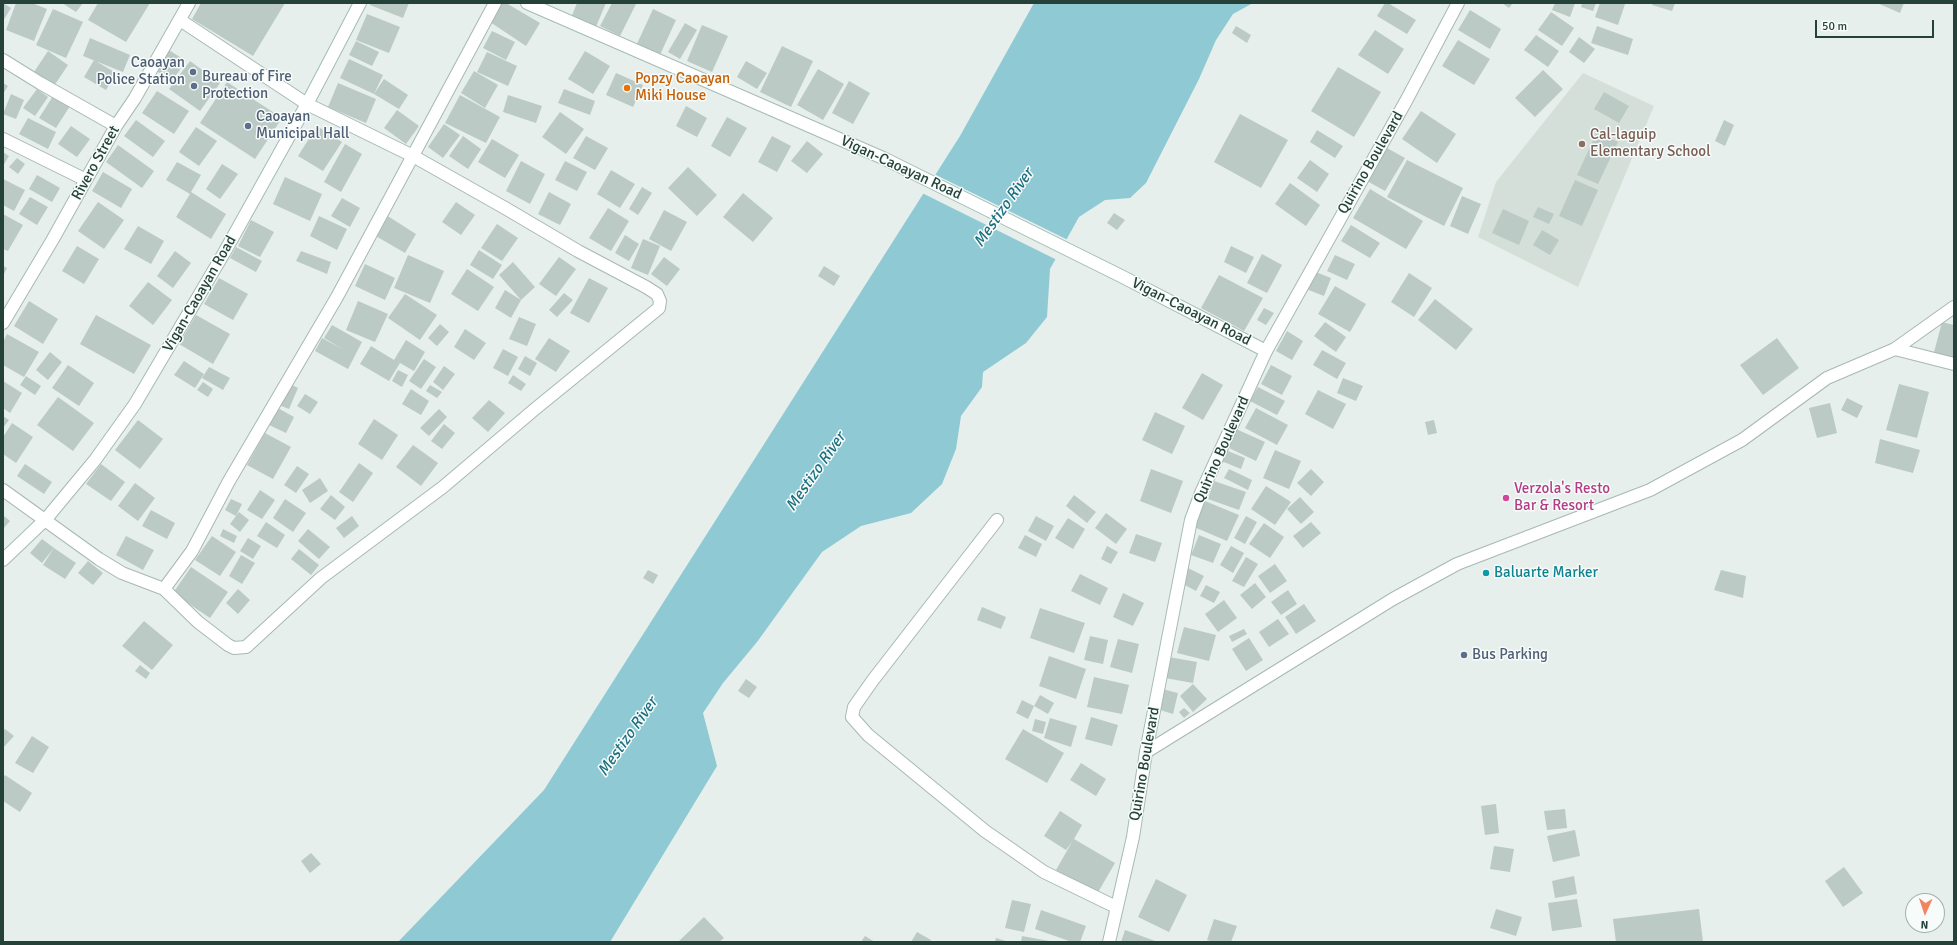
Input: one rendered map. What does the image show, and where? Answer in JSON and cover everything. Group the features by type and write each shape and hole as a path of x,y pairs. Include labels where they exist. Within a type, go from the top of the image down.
{"street":[{"name":"Rivero Street","path":"3,323 53,239 116,126 135,98 189,3"},
{"name":"Vigan-Caoayan Road","path":"3,560 46,519 95,460 135,404 224,253 307,104 360,3"},
{"path":"164,589 192,551 229,481 337,297 495,3"},
{"name":"Vigan-Caoayan Road","path":"527,3 883,158 1121,276 1266,351"},
{"name":"Quirino Boulevard","path":"1109,942 1133,837 1146,752 1191,520 1201,494 1266,351 1406,101 1458,3"},
{"path":"3,490 46,519 99,559 122,573 164,589 198,622 228,645 234,648 246,647 321,578 443,487 535,409 659,308 660,301 657,294 646,287 578,251 413,156 307,104 180,20"},
{"path":"3,60 116,126"},
{"path":"3,139 86,180"},
{"path":"1146,752 1399,595 1458,564 1650,490 1742,440 1827,378 1895,349 1954,307"},
{"path":"1895,349 1954,364"},
{"path":"997,520 873,680 854,707 852,717 868,735 985,831 1044,872 1116,908"}],"shaded area":[{"name":"Cal-laguip Elementary School","path":"1583,73 1654,106 1578,287 1478,237 1496,182"}],"water":[{"name":"Mestizo River","path":"1034,3 1253,3 1233,14 1216,40 1199,79 1146,183 1130,198 1105,200 1079,217 1050,269 1047,317 1026,343 983,372 982,387 961,416 956,449 942,484 911,513 861,526 822,552 757,642 723,683 703,713 717,766 610,942 398,942 544,790 960,136"}],"pier":[{"path":"934,174 1068,240 1057,260 922,193"}],"building":[{"path":"3,3 11,8 3,21"},
{"path":"16,3 32,3 47,9 34,41 6,30"},
{"path":"62,3 83,3 76,12"},
{"path":"98,3 150,3 126,42 88,20"},
{"path":"201,3 285,3 253,56 192,19"},
{"path":"371,3 409,3 403,18 370,5"},
{"path":"501,3 506,3 540,23 526,46 490,22"},
{"path":"577,3 606,3 595,29 571,18"},
{"path":"612,3 636,4 620,36 600,26"},
{"path":"1385,3 1388,3 1416,20 1407,34 1377,16"},
{"path":"1502,3 1513,3 1509,8"},
{"path":"1555,3 1575,3 1570,17 1552,10"},
{"path":"1582,3 1596,3 1593,11 1581,7"},
{"path":"1600,3 1625,4 1618,25 1595,17"},
{"path":"1653,3 1675,3 1672,11 1652,5"},
{"path":"1877,3 1904,3 1900,13"},
{"path":"53,9 83,22 66,58 36,45"},
{"path":"653,9 676,20 659,57 636,46"},
{"path":"1470,10 1501,29 1490,49 1458,30"},
{"path":"1551,12 1574,28 1562,46 1538,30"},
{"path":"367,14 400,27 389,53 356,40"},
{"path":"685,23 697,30 680,59 668,52"},
{"path":"702,25 728,36 712,72 687,61"},
{"path":"1236,26 1251,35 1247,43 1232,33"},
{"path":"1597,26 1633,39 1628,55 1591,43"},
{"path":"1375,30 1404,49 1388,74 1358,55"},
{"path":"492,31 515,42 506,60 483,48"},
{"path":"1536,35 1559,51 1548,67 1524,50"},
{"path":"1579,37 1595,49 1584,63 1569,52"},
{"path":"90,38 130,55 123,72 83,56"},
{"path":"1458,40 1490,59 1474,85 1442,66"},
{"path":"356,41 379,52 372,66 349,55"},
{"path":"782,46 813,61 791,107 760,92"},
{"path":"169,50 186,61 172,81 155,70"},
{"path":"48,51 68,65 52,89 32,75"},
{"path":"585,51 610,66 593,94 568,79"},
{"path":"487,52 517,66 508,86 477,72"},
{"path":"349,59 383,75 374,94 340,78"},
{"path":"94,60 116,73 106,90 84,77"},
{"path":"190,61 220,83 200,111 169,89"},
{"path":"746,61 767,73 757,89 737,77"},
{"path":"1338,67 1381,92 1354,137 1311,111"},
{"path":"818,69 844,84 823,120 797,105"},
{"path":"1543,70 1563,89 1535,117 1515,98"},
{"path":"474,71 498,85 485,108 461,93"},
{"path":"616,73 643,85 633,107 606,95"},
{"path":"384,79 408,95 399,109 374,94"},
{"path":"849,81 870,93 853,124 832,113"},
{"path":"227,82 282,118 255,159 200,123"},
{"path":"3,83 8,86 3,94"},
{"path":"338,83 376,99 366,123 328,107"},
{"path":"37,89 48,97 35,116 23,108"},
{"path":"564,89 595,101 590,115 558,103"},
{"path":"157,91 189,111 174,134 142,113"},
{"path":"1604,92 1629,106 1619,123 1594,109"},
{"path":"11,94 24,100 16,119 3,114"},
{"path":"460,95 500,117 486,143 445,123"},
{"path":"508,95 542,106 536,123 503,112"},
{"path":"53,96 70,106 56,128 39,118"},
{"path":"686,106 707,118 697,137 676,126"},
{"path":"397,110 419,126 406,144 384,128"},
{"path":"1421,111 1456,134 1437,163 1402,139"},
{"path":"560,112 584,129 566,154 542,137"},
{"path":"1240,114 1288,140 1261,188 1214,162"},
{"path":"727,117 747,128 730,157 711,146"},
{"path":"28,118 56,132 48,149 19,134"},
{"path":"136,120 165,141 153,157 124,136"},
{"path":"1724,120 1734,125 1725,146 1715,141"},
{"path":"444,124 460,135 443,158 428,147"},
{"path":"71,126 90,139 77,157 58,144"},
{"path":"317,126 342,142 323,171 298,156"},
{"path":"196,127 217,141 199,166 179,152"},
{"path":"1317,130 1343,146 1335,158 1310,142"},
{"path":"1597,132 1618,142 1598,184 1577,175"},
{"path":"463,136 481,149 468,169 449,156"},
{"path":"586,136 608,148 595,170 573,158"},
{"path":"772,136 791,146 777,172 758,162"},
{"path":"492,139 519,155 505,178 478,162"},
{"path":"807,141 823,154 807,173 791,161"},
{"path":"345,144 362,154 341,192 324,182"},
{"path":"118,145 154,171 142,188 106,162"},
{"path":"1387,148 1405,158 1385,191 1367,181"},
{"path":"3,152 9,156 3,166"},
{"path":"17,158 25,164 18,174 9,167"},
{"path":"1310,160 1329,174 1317,192 1297,178"},
{"path":"1407,160 1463,188 1444,226 1387,197"},
{"path":"521,161 545,174 530,204 506,191"},
{"path":"565,161 587,172 577,191 555,180"},
{"path":"177,162 201,175 191,192 226,214 211,239 176,217 190,194 166,180"},
{"path":"222,164 238,174 220,199 206,189"},
{"path":"688,167 717,195 697,216 668,188"},
{"path":"611,170 635,184 620,208 597,194"},
{"path":"103,172 132,189 121,208 92,191"},
{"path":"37,175 60,188 52,202 29,189"},
{"path":"285,177 322,194 310,221 273,204"},
{"path":"3,179 25,190 14,211 3,205"},
{"path":"1575,180 1598,190 1582,226 1559,216"},
{"path":"1290,183 1320,205 1306,226 1275,204"},
{"path":"642,187 652,193 638,215 629,209"},
{"path":"1370,189 1423,221 1406,249 1353,218"},
{"path":"549,192 571,204 560,225 538,214"},
{"path":"743,193 773,218 753,242 723,217"},
{"path":"1462,196 1481,204 1468,234 1450,226"},
{"path":"30,197 48,207 37,225 19,214"},
{"path":"342,198 360,208 350,227 331,216"},
{"path":"98,202 124,220 104,249 78,231"},
{"path":"456,202 475,215 461,235 442,222"},
{"path":"1538,207 1554,214 1549,224 1533,217"},
{"path":"608,208 629,221 611,251 589,238"},
{"path":"1503,209 1529,221 1519,245 1492,233"},
{"path":"664,210 687,222 671,251 649,239"},
{"path":"1114,213 1125,220 1117,230 1107,223"},
{"path":"3,214 23,225 8,251 3,249"},
{"path":"386,215 416,234 405,253 374,235"},
{"path":"319,216 347,229 337,250 310,236"},
{"path":"251,220 274,232 260,257 238,246"},
{"path":"497,224 518,238 502,261 481,248"},
{"path":"1351,225 1380,243 1370,258 1341,241"},
{"path":"138,226 164,241 151,264 124,249"},
{"path":"1542,230 1559,240 1550,255 1533,245"},
{"path":"625,235 639,244 629,261 615,253"},
{"path":"643,239 660,246 648,275 631,268"},
{"path":"77,246 99,259 84,284 62,271"},
{"path":"1231,246 1254,257 1246,273 1224,262"},
{"path":"236,247 262,261 256,272 230,258"},
{"path":"479,250 502,265 493,279 470,265"},
{"path":"175,251 191,263 173,288 157,276"},
{"path":"301,251 331,262 327,274 296,261"},
{"path":"1262,254 1282,265 1267,293 1247,283"},
{"path":"408,255 444,271 430,303 394,288"},
{"path":"1335,255 1355,264 1347,280 1327,271"},
{"path":"559,257 576,269 556,296 539,284"},
{"path":"664,257 680,269 667,286 651,274"},
{"path":"513,262 535,287 521,300 499,275"},
{"path":"365,264 395,278 385,300 355,286"},
{"path":"3,266 7,268 3,276"},
{"path":"824,266 840,276 834,286 818,276"},
{"path":"467,269 494,287 478,311 451,294"},
{"path":"1313,271 1331,278 1324,296 1306,289"},
{"path":"1409,273 1432,288 1414,317 1391,302"},
{"path":"1219,275 1263,298 1244,331 1201,308"},
{"path":"219,278 248,294 233,320 204,304"},
{"path":"589,278 608,288 589,323 570,313"},
{"path":"148,282 172,300 153,325 129,306"},
{"path":"1335,286 1366,304 1350,332 1318,314"},
{"path":"505,290 521,300 511,318 495,308"},
{"path":"564,293 573,300 557,317 549,310"},
{"path":"405,294 437,315 420,340 388,318"},
{"path":"1435,299 1473,329 1456,350 1418,320"},
{"path":"29,301 58,319 43,344 14,326"},
{"path":"358,301 388,314 375,342 346,330"},
{"path":"1264,308 1274,313 1266,325 1257,320"},
{"path":"96,315 151,345 134,374 80,344"},
{"path":"196,315 230,334 213,364 179,344"},
{"path":"519,317 536,324 527,346 509,339"},
{"path":"1325,322 1346,337 1336,352 1314,336"},
{"path":"1942,322 1954,325 1954,362 1933,356"},
{"path":"440,324 449,332 437,346 428,338"},
{"path":"332,325 362,342 348,369 315,351 322,338 344,350 324,338"},
{"path":"465,329 486,343 474,360 454,347"},
{"path":"1287,331 1303,341 1292,360 1276,351"},
{"path":"7,334 39,352 24,377 3,365 3,342"},
{"path":"549,338 570,351 556,372 535,359"},
{"path":"1777,338 1799,368 1763,395 1740,365"},
{"path":"406,340 425,352 414,371 400,363 389,381 360,364 371,346 394,360"},
{"path":"503,349 518,357 508,376 493,368"},
{"path":"1322,350 1346,363 1337,379 1313,365"},
{"path":"50,352 62,362 48,380 36,370"},
{"path":"525,356 537,363 530,376 518,369"},
{"path":"424,359 436,367 421,389 409,381"},
{"path":"184,361 204,374 195,388 174,375"},
{"path":"68,365 94,383 79,406 52,388"},
{"path":"1271,365 1292,376 1282,395 1261,384"},
{"path":"444,366 455,374 443,390 433,382"},
{"path":"209,367 230,378 223,390 202,378"},
{"path":"398,370 408,375 402,387 392,381"},
{"path":"1202,373 1223,385 1203,420 1182,408"},
{"path":"513,375 526,384 521,391 508,383"},
{"path":"26,376 41,386 35,395 20,385"},
{"path":"1343,378 1363,386 1356,401 1337,393"},
{"path":"3,381 22,393 10,413 3,408"},
{"path":"203,382 213,389 208,397 197,390"},
{"path":"288,383 298,388 289,409 279,405"},
{"path":"1899,384 1929,392 1917,438 1886,430"},
{"path":"430,385 442,392 437,398 426,391"},
{"path":"1258,387 1285,401 1277,415 1250,401"},
{"path":"411,389 429,401 421,415 402,404"},
{"path":"1318,390 1346,404 1333,429 1305,414"},
{"path":"305,394 318,402 310,414 297,406"},
{"path":"58,397 94,423 73,451 37,425"},
{"path":"1847,398 1863,406 1857,418 1841,410"},
{"path":"489,400 505,413 488,432 472,418"},
{"path":"1830,403 1837,433 1817,438 1809,408"},
{"path":"276,407 294,417 286,433 267,424"},
{"path":"1256,408 1288,425 1277,445 1245,428"},
{"path":"439,409 447,417 429,436 420,428"},
{"path":"1155,412 1185,426 1172,454 1142,440"},
{"path":"3,416 9,420 3,428"},
{"path":"374,419 398,435 382,460 358,444"},
{"path":"138,420 163,439 140,469 115,450"},
{"path":"1434,420 1437,433 1428,435 1425,422"},
{"path":"12,423 33,437 16,463 3,454 3,437"},
{"path":"444,424 455,433 442,449 431,441"},
{"path":"1236,429 1265,442 1256,461 1227,447"},
{"path":"265,433 291,447 273,479 247,465"},
{"path":"1880,439 1920,450 1913,473 1875,463"},
{"path":"413,445 438,463 421,486 396,467"},
{"path":"1223,449 1245,458 1241,469 1219,460"},
{"path":"1275,450 1301,461 1289,489 1263,478"},
{"path":"359,463 373,473 353,502 339,492"},
{"path":"25,464 52,482 44,494 17,476"},
{"path":"101,464 125,482 111,501 86,484"},
{"path":"297,466 309,474 296,493 284,485"},
{"path":"1151,469 1183,481 1171,513 1140,501"},
{"path":"1229,469 1252,480 1248,490 1224,478"},
{"path":"1311,469 1324,482 1311,496 1297,483"},
{"path":"320,478 328,491 310,503 302,490"},
{"path":"1214,481 1246,492 1239,510 1208,499"},
{"path":"135,483 155,498 138,521 118,506"},
{"path":"1266,486 1291,502 1275,525 1251,509"},
{"path":"260,490 275,500 262,519 247,510"},
{"path":"331,495 345,507 335,520 320,509"},
{"path":"1074,495 1096,512 1087,523 1066,506"},
{"path":"1300,497 1314,512 1301,524 1287,509"},
{"path":"231,499 242,504 236,516 225,510"},
{"path":"285,499 306,513 293,532 273,518"},
{"path":"1205,501 1239,515 1227,541 1194,527"},
{"path":"151,510 175,523 167,539 142,526"},
{"path":"239,512 249,520 240,532 230,524"},
{"path":"1106,513 1127,529 1116,544 1095,528"},
{"path":"3,515 10,521 3,529"},
{"path":"352,516 359,526 344,538 336,528"},
{"path":"1036,516 1054,526 1046,541 1028,531"},
{"path":"1246,516 1257,522 1245,544 1234,538"},
{"path":"1068,518 1085,529 1073,549 1055,538"},
{"path":"266,522 285,535 277,548 257,536"},
{"path":"1311,522 1321,533 1303,548 1293,536"},
{"path":"1264,523 1284,537 1270,558 1249,544"},
{"path":"223,529 237,536 234,543 220,536"},
{"path":"308,529 330,547 319,559 298,541"},
{"path":"1136,534 1162,543 1155,562 1129,553"},
{"path":"1025,535 1042,544 1036,557 1018,548"},
{"path":"1199,535 1221,544 1213,563 1191,555"},
{"path":"126,536 154,550 143,570 116,555"},
{"path":"212,536 236,552 220,576 195,560"},
{"path":"248,538 261,546 253,559 240,551"},
{"path":"42,539 54,548 42,563 30,553"},
{"path":"1107,546 1118,552 1111,564 1101,559"},
{"path":"1231,546 1244,553 1233,573 1220,565"},
{"path":"54,548 76,563 65,579 43,565"},
{"path":"299,549 319,565 311,575 291,559"},
{"path":"241,555 255,563 242,584 229,576"},
{"path":"1246,557 1258,564 1244,587 1232,581"},
{"path":"88,561 103,573 93,585 78,573"},
{"path":"1275,564 1287,581 1270,593 1258,576"},
{"path":"191,567 228,592 210,618 173,593"},
{"path":"1188,568 1204,576 1196,591 1181,583"},
{"path":"648,570 658,575 653,584 643,578"},
{"path":"1721,570 1746,576 1743,598 1714,590"},
{"path":"1080,574 1108,588 1100,605 1071,591"},
{"path":"1255,583 1266,597 1252,609 1240,595"},
{"path":"1206,585 1220,592 1214,603 1200,596"},
{"path":"238,589 250,600 238,614 226,603"},
{"path":"1288,590 1297,604 1281,615 1271,602"},
{"path":"1123,593 1144,603 1133,626 1113,617"},
{"path":"1224,600 1237,618 1218,632 1205,614"},
{"path":"1304,604 1316,621 1296,634 1285,617"},
{"path":"982,607 1006,617 1001,629 977,620"},
{"path":"1040,608 1085,623 1074,653 1030,638"},
{"path":"1278,619 1289,634 1269,647 1259,632"},
{"path":"144,621 173,645 152,670 122,646"},
{"path":"1184,627 1216,635 1209,661 1177,653"},
{"path":"1244,629 1247,634 1232,642 1229,636"},
{"path":"1090,636 1108,640 1103,664 1084,660"},
{"path":"1249,638 1263,660 1246,671 1232,649"},
{"path":"1118,639 1139,644 1132,673 1110,667"},
{"path":"1049,656 1086,669 1076,699 1039,686"},
{"path":"1169,657 1197,662 1193,683 1165,678"},
{"path":"140,665 150,673 146,679 135,671"},
{"path":"1094,677 1129,685 1122,714 1087,707"},
{"path":"746,679 757,687 749,698 738,691"},
{"path":"1193,684 1207,699 1193,712 1180,696"},
{"path":"1162,689 1178,693 1173,714 1157,709"},
{"path":"1040,695 1054,703 1048,714 1034,706"},
{"path":"1022,700 1034,706 1028,719 1016,713"},
{"path":"1184,708 1190,713 1184,718 1179,712"},
{"path":"1091,717 1118,725 1112,746 1085,739"},
{"path":"1050,718 1077,726 1071,747 1044,738"},
{"path":"1035,719 1046,722 1043,734 1032,731"},
{"path":"5,729 14,736 3,748 3,731"},
{"path":"1023,729 1064,753 1047,783 1005,759"},
{"path":"32,736 49,747 33,773 15,763"},
{"path":"1081,763 1106,779 1096,796 1070,780"},
{"path":"5,775 32,793 20,812 3,801 3,778"},
{"path":"1496,804 1499,833 1485,835 1481,806"},
{"path":"1565,809 1567,828 1547,830 1544,811"},
{"path":"1060,811 1082,825 1074,839 1115,863 1097,894 1056,870 1072,842 1066,850 1044,836"},
{"path":"1575,830 1580,856 1553,862 1547,836"},
{"path":"1494,846 1514,849 1510,872 1490,869"},
{"path":"311,853 321,864 310,873 301,861"},
{"path":"1844,867 1863,893 1843,907 1825,881"},
{"path":"1574,876 1577,894 1555,898 1552,881"},
{"path":"1156,879 1187,895 1169,932 1138,917"},
{"path":"1577,899 1582,927 1552,931 1548,903"},
{"path":"1012,900 1031,904 1024,932 1005,928"},
{"path":"1496,909 1522,917 1516,936 1490,928"},
{"path":"1699,909 1703,942 1616,942 1613,919"},
{"path":"1041,910 1086,926 1080,942 1072,942 1035,929"},
{"path":"704,917 724,938 719,942 678,942"},
{"path":"1214,919 1237,926 1231,942 1214,942 1207,940"},
{"path":"1125,930 1158,942 1121,942"},
{"path":"917,932 931,940 930,942 911,942"},
{"path":"865,936 875,942 861,942"},
{"path":"1022,936 1049,941 1049,942 1021,942"},
{"path":"996,938 1009,942 995,942"}],"place":[{"name":"Caoayan Police Station","path":"193,72"},
{"name":"Bureau of Fire Protection","path":"194,86"},
{"name":"Popzy Caoayan Miki House","path":"627,88"},
{"name":"Caoayan Municipal Hall","path":"248,126"},
{"name":"Cal-laguip Elementary School","path":"1582,144"},
{"name":"Verzola's Resto Bar & Resort","path":"1506,498"},
{"name":"Baluarte Marker","path":"1486,573"},
{"name":"Bus Parking","path":"1464,655"}]}
